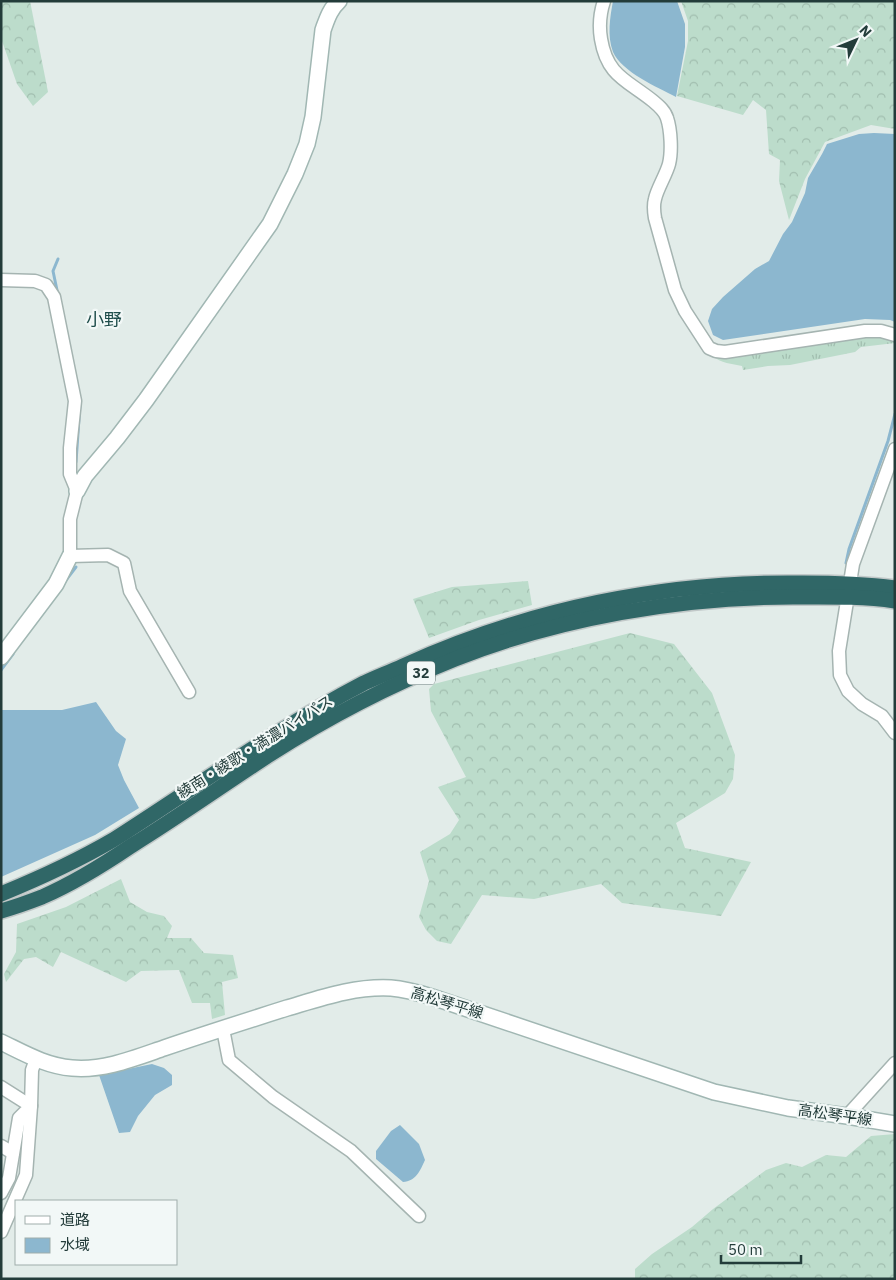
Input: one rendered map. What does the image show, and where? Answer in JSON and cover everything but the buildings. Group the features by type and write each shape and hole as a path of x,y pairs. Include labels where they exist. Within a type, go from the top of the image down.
{"highway":[{"name":"綾南・綾歌・満濃バイパス","path":"1,894 62,867 105,845 262,743 366,683 455,644 529,619 592,604 656,592 720,584 757,583 849,590 895,601"},
{"name":"綾南・綾歌・満濃バイパス","path":"1,911 45,896 96,868 170,822 315,726 370,697 457,658 532,634 585,620 640,610 720,599 895,588"}],"main road":[{"path":"77,490 85,476 146,400 270,224 295,174 306,144 313,117 323,30 327,17 339,1"},
{"path":"1,657 56,584 70,556"},
{"name":"高松琴平線","path":"1,1042 53,1065 90,1068 129,1060 222,1028 332,995 370,988 391,988 432,997 714,1092 788,1108 895,1124"}],"street":[{"path":"604,1 600,18 600,32 605,57 612,69 621,78 659,106 668,120 671,151 669,164 655,197 655,218 675,290 685,311 709,348 725,352 865,331 895,335"},
{"path":"1,280 36,281 46,285 54,297 75,401 70,448 70,474 77,490 70,519 70,556 108,555 124,563 130,591 189,692"},
{"path":"895,448 853,564 839,651 840,675 848,691 862,704 882,716 895,732"},
{"path":"222,1028 229,1060 273,1096 351,1151 419,1216"},
{"path":"1,1232 26,1174 32,1106 32,1070 36,1059"},
{"path":"847,1116 895,1063"},
{"path":"1,1087 32,1106"},
{"path":"1,1193 9,1178 19,1118 32,1106"},
{"path":"1,1146 13,1154"}],"green space":[{"path":"1,1 30,1 48,92 33,106 17,84 1,38"},
{"path":"681,1 895,1 895,129 871,125 825,142 805,179 789,220 779,181 780,160 769,154 766,110 753,100 743,115 677,96 688,41 688,21"},
{"path":"860,336 883,336 895,340 895,343 861,347 855,352 790,365 743,370 742,366 723,362 712,356 734,358"},
{"path":"528,581 532,605 479,620 429,638 413,599 452,587"},
{"path":"630,633 674,644 712,693 735,755 733,779 725,793 676,823 685,848 751,862 721,916 622,903 601,884 534,899 482,895 451,944 437,941 426,930 419,917 429,881 420,852 450,834 459,820 438,787 466,777 431,711 429,689 434,684"},
{"path":"121,879 130,902 147,912 164,916 172,926 167,938 191,938 204,953 233,955 238,978 222,982 225,1015 212,1019 210,1003 192,1003 179,970 141,971 126,982 61,952 53,967 36,957 24,959 6,982 4,974 16,952 17,924 66,907"},
{"path":"895,1134 895,1279 635,1279 635,1269 652,1254 692,1227 766,1170 786,1163 802,1167 826,1155 846,1157 871,1136"}],"water":[{"path":"613,1 677,1 685,24 685,47 676,97 632,72 624,66 613,52 610,40 610,20"},
{"path":"859,134 895,134 895,322 865,319 723,340 713,335 708,321 712,309 755,269 769,261 783,234 792,222 805,193 808,178 827,144"},
{"path":"96,702 116,731 126,739 118,765 139,808 95,835 1,877 1,710 62,710"},
{"path":"152,1064 164,1068 172,1075 172,1085 155,1095 138,1116 130,1132 119,1133 99,1075"},
{"path":"400,1125 419,1144 425,1160 414,1178 403,1182 376,1159 376,1151 391,1131"}],"waterway":[{"path":"58,259 53,271 58,295"},
{"path":"76,462 80,404"},
{"path":"846,563 849,549 888,441 895,414"},
{"path":"63,584 76,567"},
{"path":"1,670 13,654"}],"district":[{"name":"小野","path":"104,320"}]}
